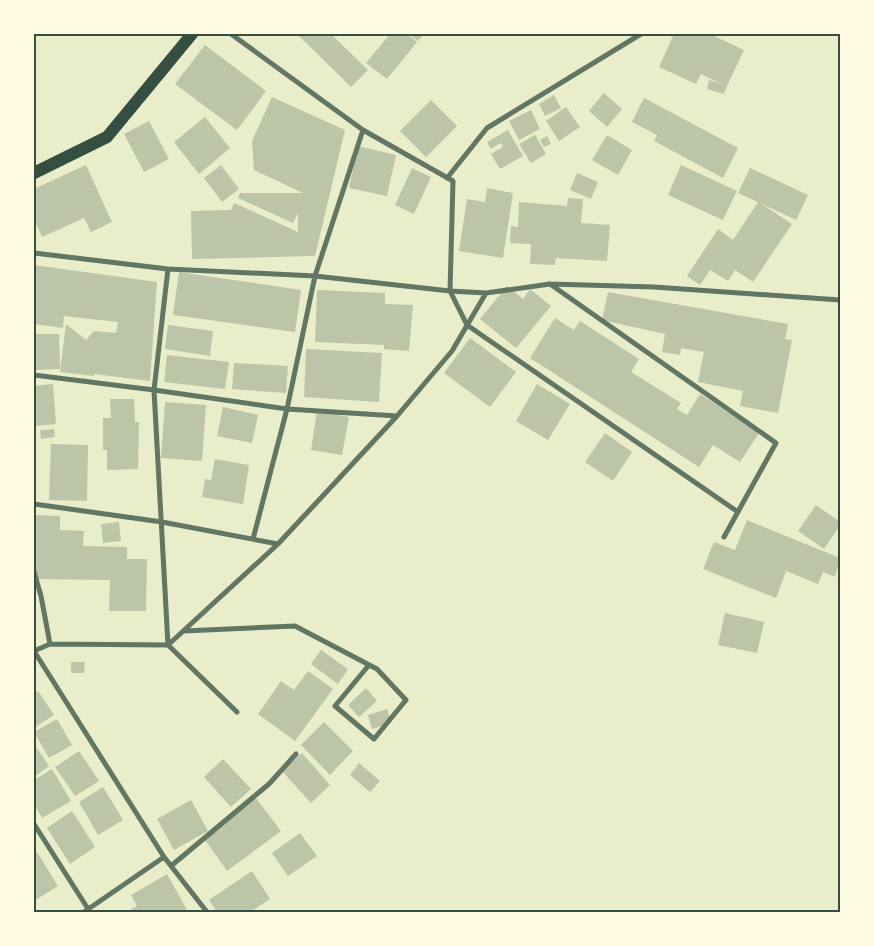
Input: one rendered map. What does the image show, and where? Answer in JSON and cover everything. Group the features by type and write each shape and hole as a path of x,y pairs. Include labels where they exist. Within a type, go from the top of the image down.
{"main road":[{"path":"34,173 107,137 192,34"}],"street":[{"path":"231,34 363,130 453,181 450,291 467,325 738,512"},
{"path":"447,178 487,128 641,34"},
{"path":"252,539 288,409 315,276 363,130"},
{"path":"34,253 168,269 315,276 450,291 486,293 550,284 654,287 840,300"},
{"path":"168,269 154,390 168,645 237,712"},
{"path":"550,284 776,443 724,537"},
{"path":"207,912 164,858 34,651 50,644 168,645 278,544 396,416 452,351 486,293"},
{"path":"34,375 288,409 396,416"},
{"path":"34,504 162,522 278,544"},
{"path":"34,572 41,596 50,644"},
{"path":"183,632 295,626 377,669 406,700 374,739 335,706 369,665"},
{"path":"171,866 269,784 296,754"},
{"path":"34,824 87,911 164,858"}],"building":[{"path":"297,34 331,34 368,70 351,87"},
{"path":"390,34 407,34 417,42 387,79 366,63"},
{"path":"409,34 421,34 423,35 418,41"},
{"path":"674,34 710,34 744,50 724,94 707,89 709,80 722,84 701,74 696,84 659,67"},
{"path":"205,45 266,91 237,130 175,84"},
{"path":"604,93 622,109 607,127 589,111"},
{"path":"554,95 561,108 545,116 539,104"},
{"path":"272,97 345,130 315,256 192,259 191,211 231,210 234,203 298,232 298,213 293,223 238,198 240,193 303,193 254,170 252,141"},
{"path":"644,98 738,148 723,178 654,141 657,135 632,122"},
{"path":"431,100 457,126 426,157 400,131"},
{"path":"566,107 580,127 559,141 546,121"},
{"path":"531,110 540,129 519,140 509,121"},
{"path":"205,117 230,148 199,174 174,142"},
{"path":"149,121 169,159 144,172 124,134"},
{"path":"508,130 523,156 500,169 491,154 503,147 501,143 491,149 487,142"},
{"path":"535,135 546,154 531,163 519,144"},
{"path":"607,135 632,150 618,175 592,160"},
{"path":"547,136 551,144 544,147 540,140"},
{"path":"358,146 396,155 387,196 349,188"},
{"path":"86,165 112,222 91,232 84,218 42,237 34,219 34,189"},
{"path":"221,165 239,189 222,202 204,178"},
{"path":"681,165 737,191 723,220 668,195"},
{"path":"412,168 431,177 414,214 395,205"},
{"path":"750,168 808,195 796,220 760,203 792,224 753,282 735,270 728,281 710,270 700,285 687,276 718,229 733,240 758,202 738,193"},
{"path":"577,173 598,182 591,199 570,190"},
{"path":"487,188 513,193 503,258 459,251 467,199 485,202"},
{"path":"568,198 583,199 581,223 610,225 607,261 556,258 555,265 530,264 531,244 510,243 511,226 518,227 519,202 567,206"},
{"path":"34,265 157,282 150,381 60,372 66,324 86,340 94,331 116,333 118,322 64,316 63,328 34,324"},
{"path":"179,272 301,290 295,332 173,315"},
{"path":"507,286 523,299 530,289 551,306 516,348 480,319"},
{"path":"317,290 385,293 385,304 413,305 409,351 384,349 384,345 315,342"},
{"path":"608,292 788,324 785,339 792,340 778,413 740,406 743,391 698,382 704,352 681,348 680,355 662,352 665,334 602,320"},
{"path":"555,318 574,330 580,321 639,359 631,372 681,403 677,409 687,415 700,394 759,433 740,462 713,445 699,467 530,358"},
{"path":"168,325 213,331 210,356 165,349"},
{"path":"35,334 59,334 60,369 36,370"},
{"path":"470,338 516,372 490,407 444,373"},
{"path":"306,349 382,353 379,402 304,397"},
{"path":"167,355 229,362 225,389 164,382"},
{"path":"234,363 288,366 286,393 232,389"},
{"path":"53,384 56,424 34,426 34,386"},
{"path":"537,384 570,404 548,440 516,421"},
{"path":"110,399 134,399 135,422 139,422 138,469 107,470 107,450 103,450 103,418 111,418"},
{"path":"165,402 206,405 202,461 161,458"},
{"path":"223,407 258,415 252,443 217,436"},
{"path":"317,411 349,417 342,455 311,450"},
{"path":"54,429 55,437 41,439 40,430"},
{"path":"605,433 632,452 613,481 585,462"},
{"path":"51,444 88,445 87,501 49,500"},
{"path":"215,459 249,465 243,504 202,497 205,479 211,480"},
{"path":"816,505 840,522 840,525 824,549 798,531"},
{"path":"34,515 60,516 60,530 84,531 83,546 127,547 127,559 147,559 146,611 109,611 110,580 35,579"},
{"path":"747,520 840,558 835,577 823,572 818,584 786,571 776,598 703,569 714,542 735,550"},
{"path":"119,522 121,541 103,543 101,524"},
{"path":"725,613 764,622 757,653 718,645"},
{"path":"321,650 348,669 338,684 311,664"},
{"path":"71,662 85,662 84,673 71,673"},
{"path":"308,671 333,689 295,741 258,714 281,681 294,690"},
{"path":"366,688 377,701 359,717 348,705"},
{"path":"38,691 54,715 34,728 34,694"},
{"path":"387,709 391,723 372,729 368,715"},
{"path":"57,719 72,745 49,758 34,732"},
{"path":"324,722 353,751 330,775 301,745"},
{"path":"34,744 49,766 34,777"},
{"path":"79,751 99,781 75,796 55,767"},
{"path":"302,753 330,785 311,803 282,771"},
{"path":"223,759 251,789 231,807 204,777"},
{"path":"359,763 380,781 370,792 350,775"},
{"path":"52,769 71,801 42,818 34,804 34,780"},
{"path":"103,787 123,820 98,835 79,802"},
{"path":"256,798 281,831 227,871 203,837"},
{"path":"191,800 208,831 174,850 157,819"},
{"path":"72,811 95,847 70,864 47,828"},
{"path":"300,833 317,856 288,876 272,853"},
{"path":"37,852 58,886 34,901 34,854"},
{"path":"252,871 270,899 250,912 217,912 209,900"},
{"path":"167,874 188,912 126,912 137,906 131,895"}]}
